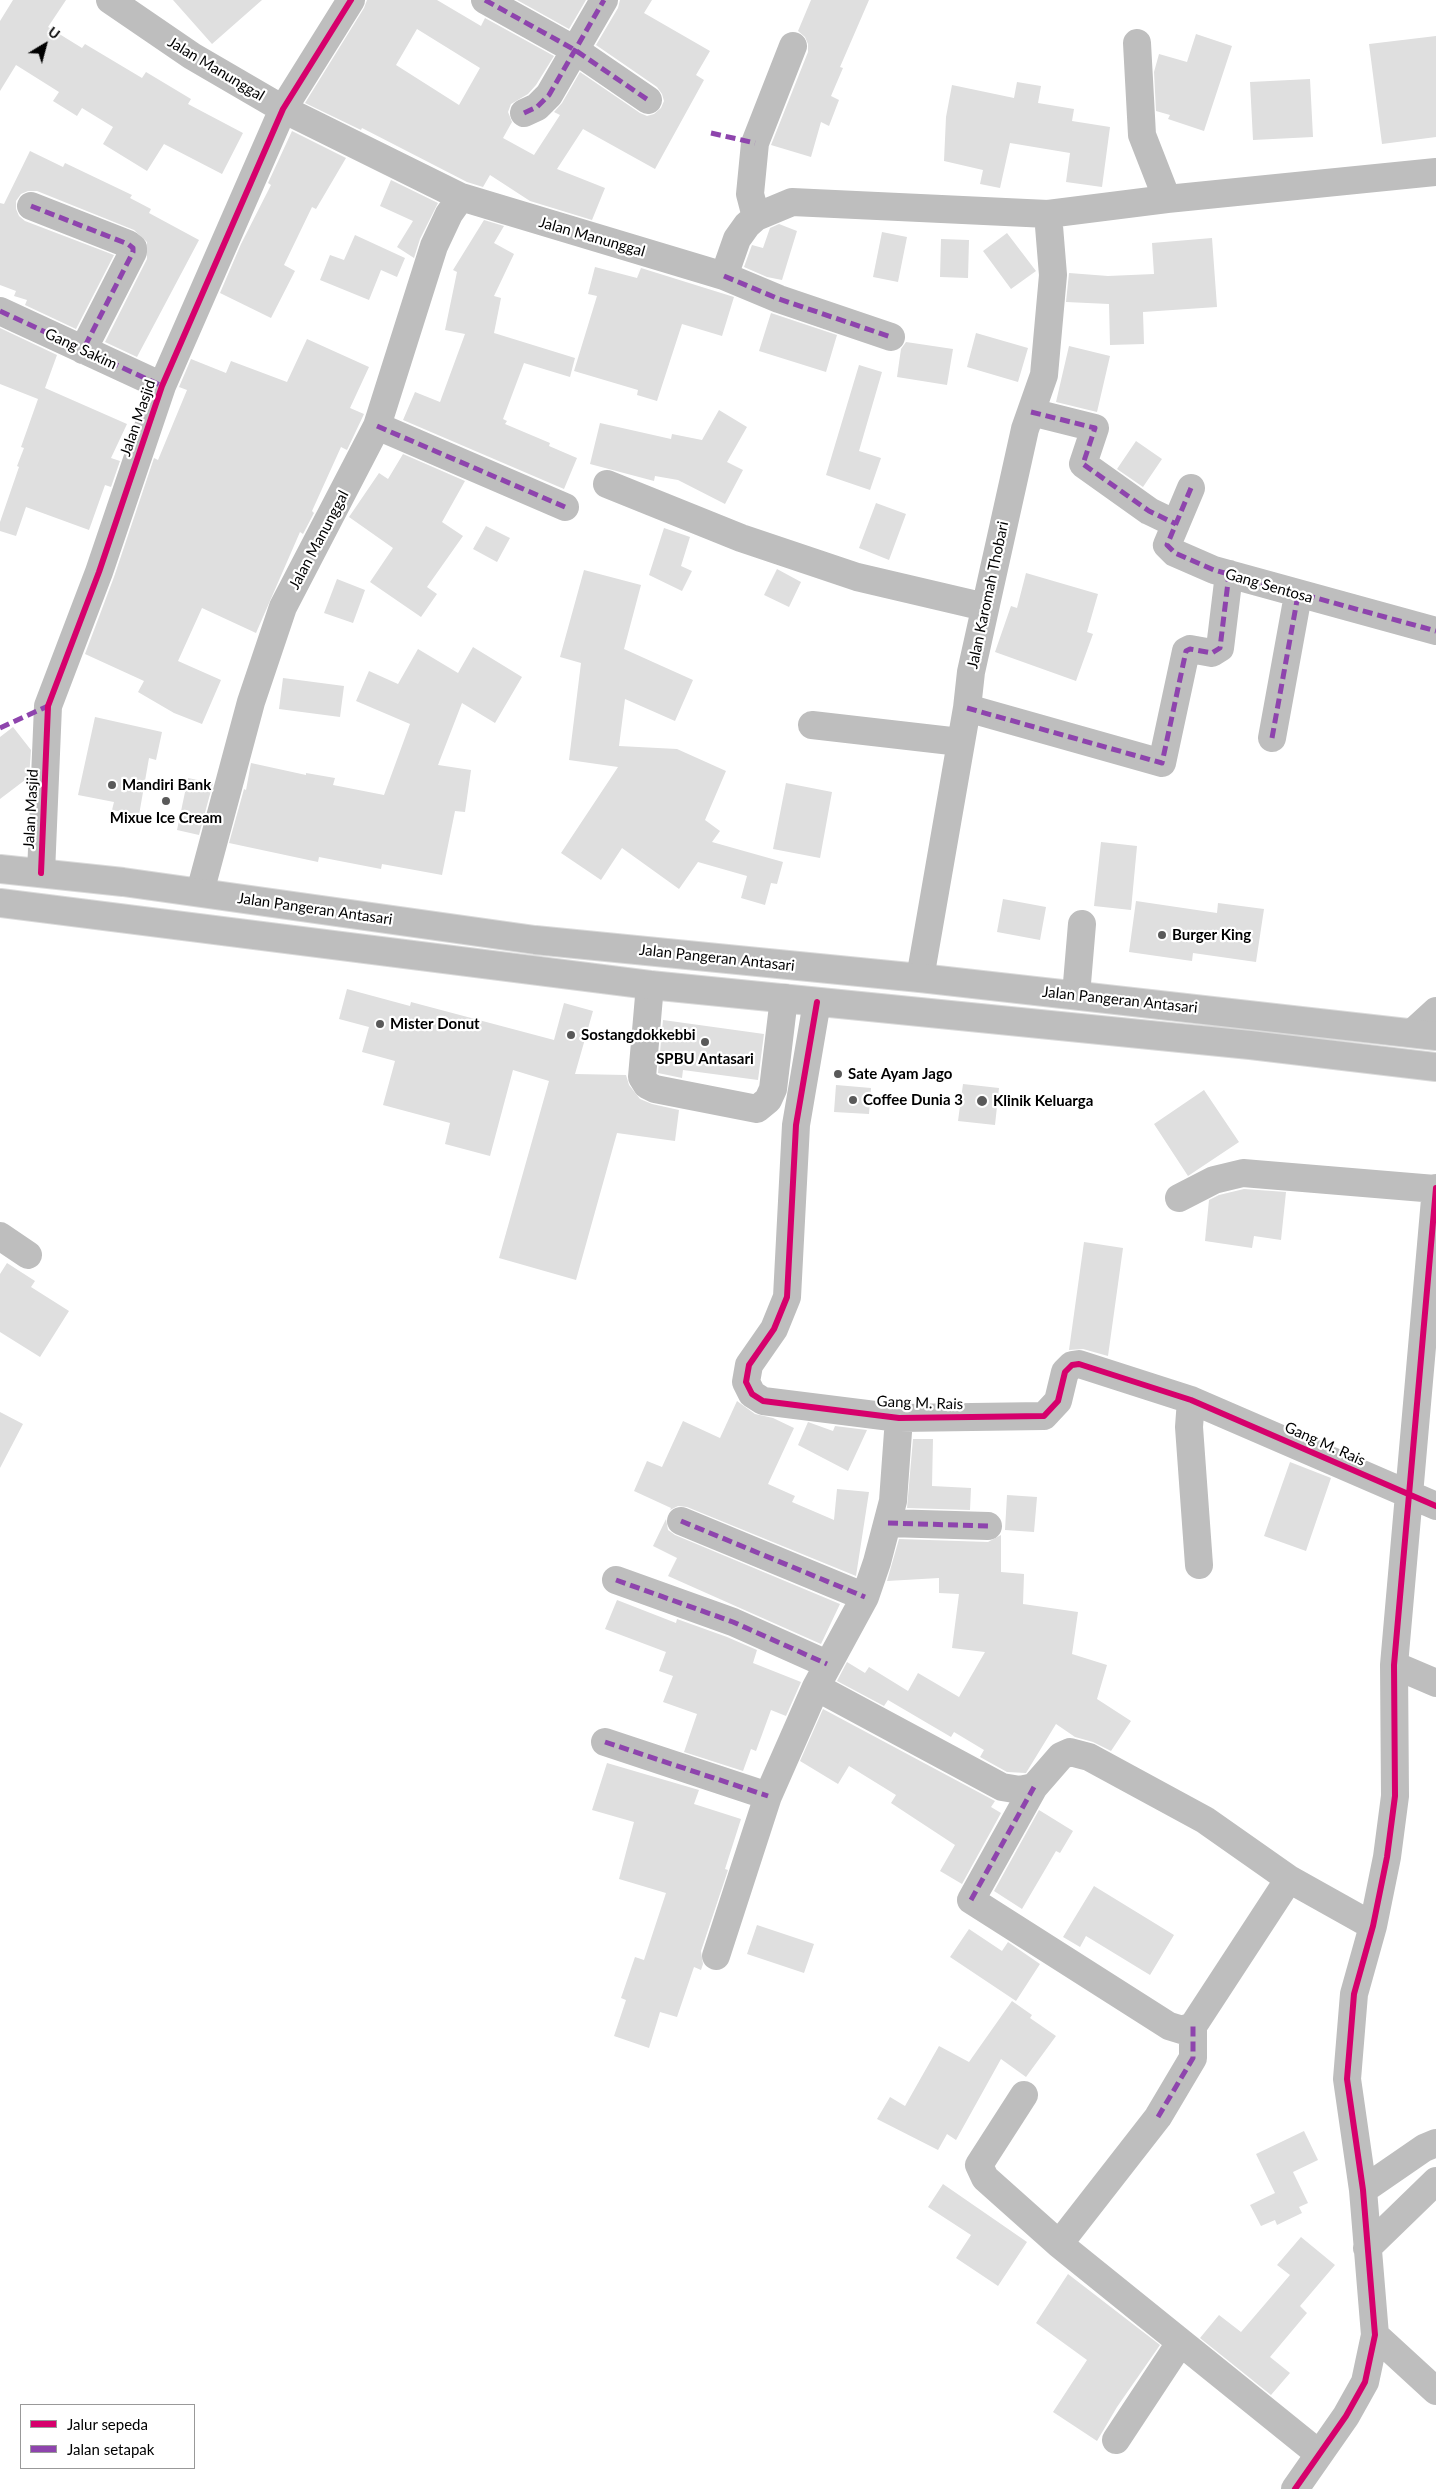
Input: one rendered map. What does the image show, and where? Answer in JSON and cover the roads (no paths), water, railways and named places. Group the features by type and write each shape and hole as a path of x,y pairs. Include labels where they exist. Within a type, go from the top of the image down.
{"street":[{"name":"Jalan Manunggal","path":"110,0 192,56 283,109 461,197 724,276 778,299 891,337"},
{"name":"Jalan Masjid","path":"40,873 48,706 98,572 162,386 283,109 351,0"},
{"path":"485,0 576,50 648,100"},
{"path":"524,112 537,107 549,95 604,0"},
{"path":"1136,43 1142,134 1167,199"},
{"path":"756,217 750,194 755,143 793,46"},
{"path":"724,276 737,239 746,225 756,217 792,202 1048,214 1167,199 1436,172"},
{"name":"Jalan Manunggal","path":"200,892 251,702 283,607 377,426 434,246 449,214 461,197"},
{"path":"31,206 128,244 133,248 133,252 83,350"},
{"name":"Jalan Karomah Thobari","path":"920,978 967,708 971,672 1016,467 1031,412 1044,375 1052,308 1053,275 1048,214"},
{"name":"Gang Sakim","path":"0,311 162,386"},
{"path":"1031,412 1095,428 1083,464 1149,511 1176,524"},
{"path":"377,426 565,507"},
{"path":"608,484 741,538 857,577 985,607"},
{"name":"Gang Sentosa","path":"1191,488 1167,545 1175,553 1214,570 1298,595 1436,631"},
{"path":"967,708 1162,764 1186,651 1190,649 1212,653 1220,648 1229,574"},
{"path":"1272,738 1298,595"},
{"path":"812,725 960,742"},
{"name":"Jalan Pangeran Antasari","path":"0,869 200,892 535,940 920,978 1424,1035"},
{"path":"0,903 202,927 398,955 650,985 1250,1045 1436,1066"},
{"path":"398,955 409,949 414,940 411,929 402,922"},
{"path":"1076,995 1082,924"},
{"path":"438,959 425,952 423,941 429,931 443,927"},
{"path":"650,985 642,1077 648,1085 656,1089 757,1109 768,1100 773,1089 784,998"},
{"name":"Gang M. Rais","path":"817,1002 796,1125 787,1297 774,1329 749,1364 746,1382 752,1394 763,1400 899,1418 1044,1416 1058,1401 1065,1372 1072,1366 1079,1364 1191,1400 1436,1506"},
{"path":"1424,1035 1436,1011"},
{"path":"1179,1198 1214,1180 1243,1173 1436,1188 1432,1257 1408,1494 1394,1665 1394,1796 1387,1857 1373,1926 1354,1994 1347,2079 1363,2190 1375,2335 1365,2382 1346,2416 1318,2453 1295,2489"},
{"path":"0,1236 28,1255"},
{"path":"1191,1400 1190,1427 1199,1565"},
{"path":"716,1956 768,1796 821,1675 865,1596 893,1501 899,1418"},
{"path":"681,1521 865,1596"},
{"path":"888,1523 988,1526"},
{"path":"616,1580 733,1622 1002,1787 1020,1790 1034,1787"},
{"path":"1394,1665 1436,1683"},
{"path":"605,1742 768,1796"},
{"path":"1193,2026 1182,2030 1170,2026 971,1900 1034,1787 1061,1756 1070,1752 1090,1757 1205,1820 1289,1879 1373,1926"},
{"path":"1058,2244 1158,2117 1193,2058 1193,2026 1289,1879"},
{"path":"1024,2096 979,2165 984,2178 1058,2244 1318,2453"},
{"path":"1363,2190 1424,2148 1436,2142"},
{"path":"1367,2248 1436,2181"},
{"path":"1375,2335 1436,2391"},
{"path":"1116,2440 1180,2343"}],"place":[{"name":"Mandiri Bank","path":"112,785"},
{"name":"Mixue Ice Cream","path":"166,801"},
{"name":"Burger King","path":"1162,935"},
{"name":"Mister Donut","path":"380,1024"},
{"name":"Sostangdokkebbi","path":"571,1035"},
{"name":"SPBU Antasari","path":"705,1042"},
{"name":"Sate Ayam Jago","path":"838,1074"},
{"name":"Coffee Dunia 3","path":"853,1100"},
{"name":"Klinik Keluarga","path":"982,1101"}]}
